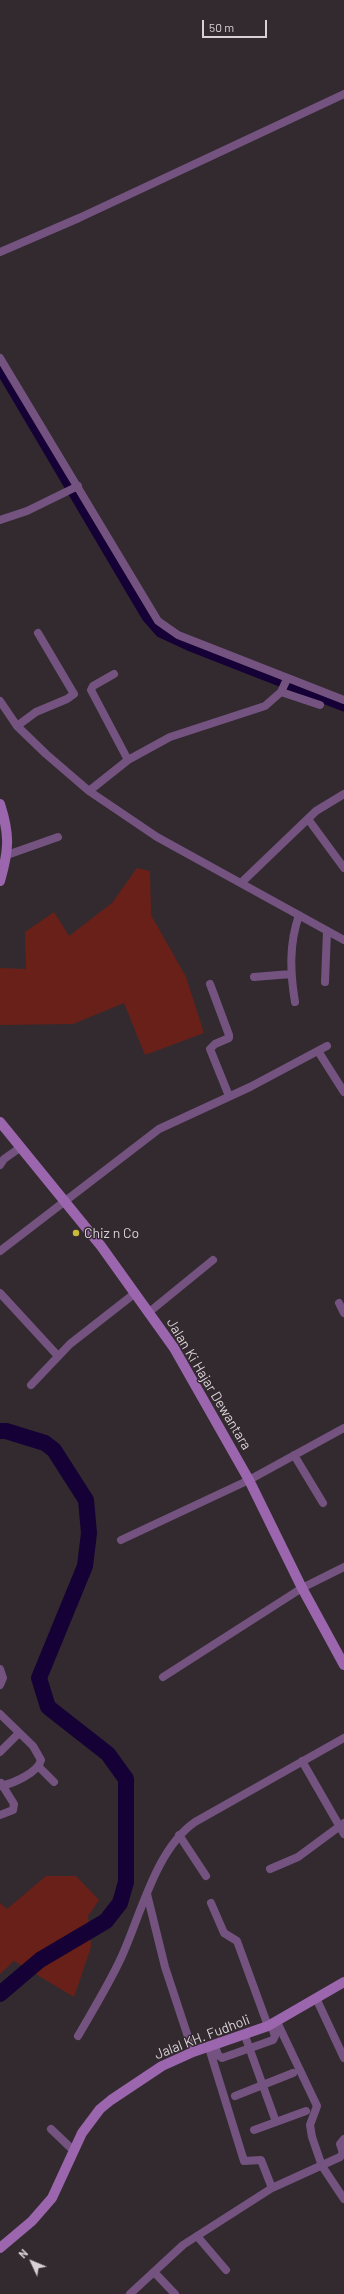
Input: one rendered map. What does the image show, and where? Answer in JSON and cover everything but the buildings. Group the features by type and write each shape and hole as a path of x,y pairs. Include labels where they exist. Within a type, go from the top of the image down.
{"main road":[{"path":"0,804 8,828 7,855 0,881"},
{"name":"Jalan Ki Hajar Dewantara","path":"0,1122 100,1246 174,1348 249,1480 302,1588 344,1665"},
{"name":"Jalal KH. Fudholi","path":"0,2248 32,2221 52,2198 60,2186 74,2150 92,2119 110,2100 162,2066 193,2052 245,2036 272,2024 344,1982"}],"street":[{"path":"0,252 86,214 344,94"},
{"path":"0,358 73,489 158,621 178,635 286,680 344,700"},
{"path":"0,520 27,511 73,489"},
{"path":"17,726 36,712 67,699 74,694 38,633"},
{"path":"114,674 92,686 91,690 128,760"},
{"path":"89,791 128,760 170,737 265,706 282,691 286,680"},
{"path":"282,691 320,705"},
{"path":"0,701 17,726 46,754 89,791 157,837 344,940"},
{"path":"241,883 324,805 344,794"},
{"path":"308,819 344,868"},
{"path":"7,855 58,837"},
{"path":"295,1002 290,957 295,927 299,915"},
{"path":"325,982 327,931"},
{"path":"254,977 291,974"},
{"path":"210,984 229,1035 228,1038 213,1045 210,1049 229,1096"},
{"path":"0,1251 159,1129 229,1096 327,1046"},
{"path":"318,1051 344,1092"},
{"path":"0,1165 4,1159 21,1147"},
{"path":"148,1313 213,1260"},
{"path":"0,1293 58,1356"},
{"path":"31,1385 58,1356 86,1330 134,1294"},
{"path":"339,1303 344,1313"},
{"path":"120,1540 249,1480 344,1428"},
{"path":"294,1455 323,1503"},
{"path":"162,1677 302,1588 344,1567"},
{"path":"0,1670 3,1678 0,1685"},
{"path":"0,1714 40,1756 38,1766 21,1779 11,1784 1,1785 14,1804 14,1810 0,1815"},
{"path":"0,1752 19,1733"},
{"path":"78,2036 121,1957 147,1894 178,1835 195,1822 344,1738"},
{"path":"270,1869 298,1857 342,1828 302,1761"},
{"path":"38,1766 54,1782"},
{"path":"178,1835 206,1876"},
{"path":"147,1894 165,1967 193,2052"},
{"path":"211,1903 224,1933 237,1941 272,2024 317,2106 310,2128 322,2166 344,2198"},
{"path":"316,1998 344,2058"},
{"path":"212,2047 222,2058 275,2038 272,2024"},
{"path":"245,2036 276,2122"},
{"path":"212,2047 244,2161 261,2160 272,2188"},
{"path":"235,2096 293,2073"},
{"path":"254,2130 306,2111"},
{"path":"51,2129 74,2150"},
{"path":"130,2294 182,2245 272,2188 322,2166 342,2155 340,2144 344,2139"},
{"path":"197,2236 226,2270"},
{"path":"154,2272 175,2294"}],"shaded area":[{"path":"137,868 150,871 151,915 186,977 204,1033 145,1055 124,1003 73,1024 0,1025 0,968 26,969 25,932 54,912 69,936 112,903"},
{"path":"46,1876 76,1876 99,1900 88,1916 91,1947 74,1997 14,1961 0,1974 0,1903 7,1909"}],"waterway":[{"path":"0,370 146,617 160,633 188,646 344,707"},
{"path":"0,1431 6,1431 45,1443 54,1450 86,1500 89,1533 85,1566 39,1678 48,1707 108,1754 126,1779 126,1882 120,1903 106,1921 40,1960 0,1994"}],"place":[{"name":"Chiz n Co","path":"76,1233"}]}
